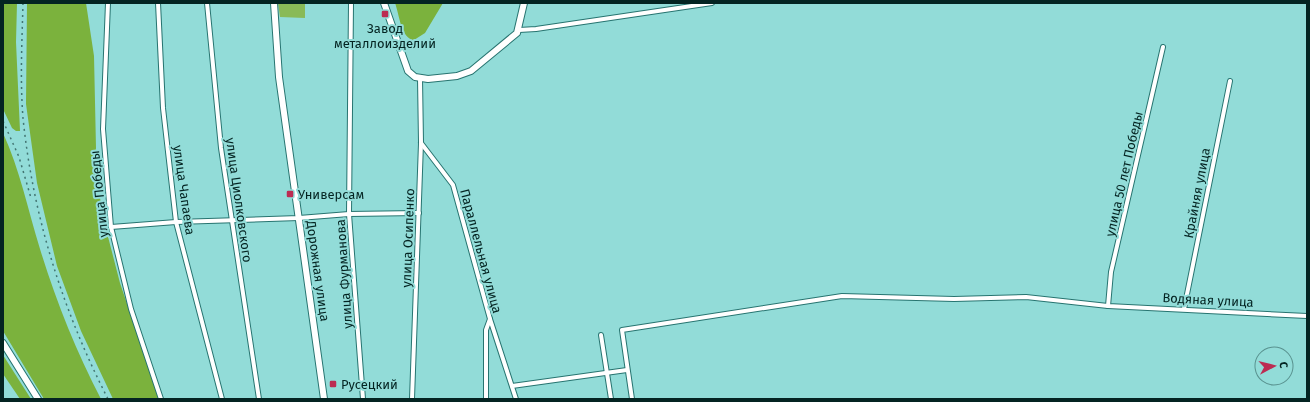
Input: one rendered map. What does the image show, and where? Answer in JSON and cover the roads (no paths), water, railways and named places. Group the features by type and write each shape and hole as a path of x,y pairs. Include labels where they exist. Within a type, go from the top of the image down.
{"main road":[{"name":"Дорожная улица","path":"274,3 279,77 324,399"},
{"path":"384,3 405,66 412,75 420,78 448,78 465,74 498,49 519,30 524,3"},
{"path":"3,343 38,399"}],"street":[{"name":"улица Победы","path":"108,3 103,128 111,227 131,309 161,399"},
{"name":"улица Чапаева","path":"158,3 163,108 176,222 222,399"},
{"name":"улица Циолковского","path":"207,3 221,148 259,399"},
{"name":"улица Фурманова","path":"351,3 350,214 363,399"},
{"path":"519,30 536,29 712,3"},
{"name":"улица 50 лет Победы","path":"1108,306 1112,272 1163,47"},
{"name":"улица Осипенко","path":"412,399 421,143 420,78"},
{"name":"Крайняя улица","path":"1184,308 1230,81"},
{"name":"Параллельная улица","path":"421,143 453,185 490,319 486,330 486,399"},
{"path":"111,227 176,222 299,218 350,214 419,213"},
{"name":"Водяная улица","path":"627,370 622,330 842,296 954,299 1026,297 1108,306 1184,308 1307,316"},
{"path":"490,319 516,399"},
{"path":"601,335 612,399"},
{"path":"512,386 627,370 632,399"}],"railway":[{"path":"23,3 22,104 34,191 52,263 64,298 77,332 108,399"},
{"path":"3,121 19,157 31,198"}],"place":[{"name":"Завод металлоизделий","path":"385,14"},
{"name":"Универсам","path":"290,194"},
{"name":"Русецкий","path":"333,384"}]}
